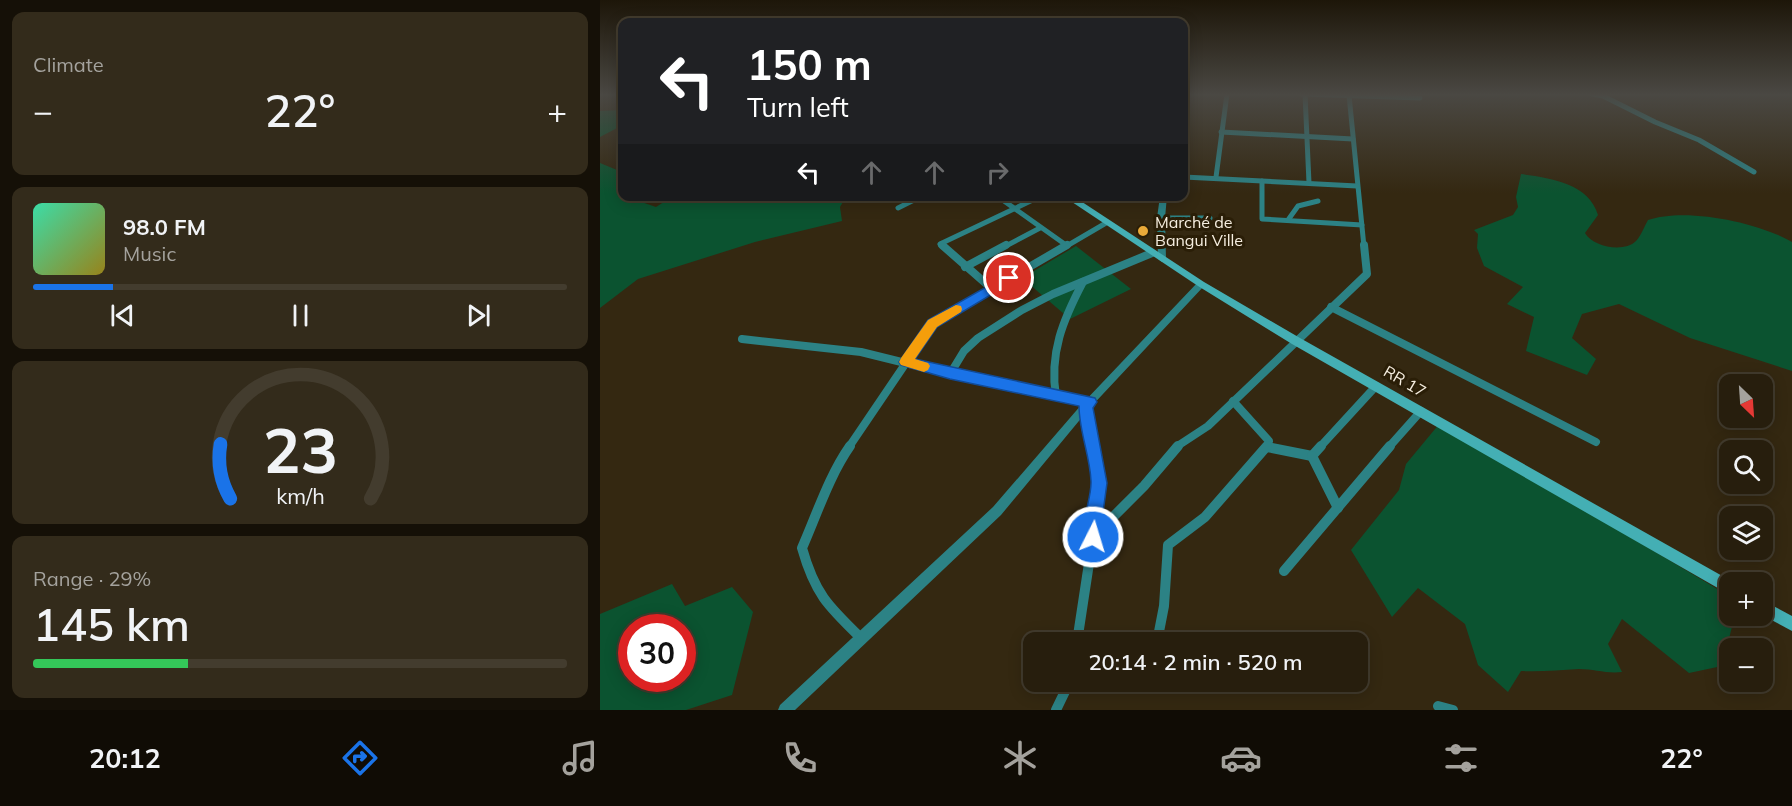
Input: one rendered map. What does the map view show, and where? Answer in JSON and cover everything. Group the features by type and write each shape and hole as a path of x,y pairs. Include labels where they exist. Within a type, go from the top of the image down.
{"main road":[{"name":"RR 17","path":"1074,201 1201,284 1719,582"},
{"path":"1773,613 1792,624"}],"street":[{"path":"1216,177 1222,127"},
{"path":"1306,127 1310,183"},
{"path":"1093,537 1144,486 1174,449 1208,426 1367,274 1352,127"},
{"path":"1669,127 1754,172"},
{"path":"1221,132 1353,140"},
{"path":"1188,177 1357,186"},
{"path":"1262,181 1262,219 1362,225"},
{"path":"898,208 912,201"},
{"path":"1004,201 1066,245"},
{"path":"990,288 940,244 1031,201"},
{"path":"950,374 961,355 978,338 1022,310 1083,282 1157,256 1163,201"},
{"path":"1288,220 1298,206 1318,201"},
{"path":"1161,218 1210,218"},
{"path":"861,638 825,603 809,573 802,548 828,491 837,465 933,323 1106,223"},
{"path":"965,267 1040,228"},
{"path":"1056,397 1052,376 1055,344 1064,319 1083,282"},
{"path":"785,710 997,511 1087,405 1201,284"},
{"path":"1331,307 1596,442"},
{"path":"742,339 861,352 1087,405"},
{"path":"1312,456 1376,386"},
{"path":"1160,632 1169,572 1168,545 1205,517 1267,447 1269,441 1233,401"},
{"path":"1079,632 1100,483 1087,405"},
{"path":"1284,571 1338,508 1357,481 1421,411"},
{"path":"1267,447 1312,456"},
{"path":"1312,456 1338,508"},
{"path":"1058,709 1065,692"},
{"path":"1438,706 1454,710"}],"green space":[{"path":"600,127 618,127 618,128 600,137"},
{"path":"600,163 618,170 618,201 638,201 656,207 665,201 844,201 840,207 842,221 755,242 638,279 600,308"},
{"path":"1521,174 1556,180 1577,189 1586,196 1598,215 1585,233 1601,245 1624,247 1631,245 1638,239 1648,220 1681,215 1741,223 1760,228 1792,242 1792,371 1690,338 1619,304 1582,314 1572,338 1596,359 1587,375 1526,351 1534,317 1507,304 1523,287 1484,266 1477,248 1478,234 1474,230 1513,215 1518,207 1516,197"},
{"path":"1076,246 1131,289 1070,319 1022,278"},
{"path":"1440,423 1719,590 1719,626 1732,626 1729,638 1719,638 1719,667 1689,673 1622,619 1608,644 1622,672 1579,669 1521,671 1508,692 1478,665 1465,624 1418,588 1392,617 1351,550 1399,490 1406,464"},
{"path":"672,584 685,606 732,587 753,612 732,695 686,710 600,710 600,614"}],"slow traffic":[{"path":"924,366 906,362 933,323 956,309"}],"place":[{"name":"Marché de Bangui Ville","path":"1143,231"}],"route":[{"path":"1009,278 933,323 906,362 950,374 1089,402 1085,407 1100,483 1094,514 1093,537"}]}
